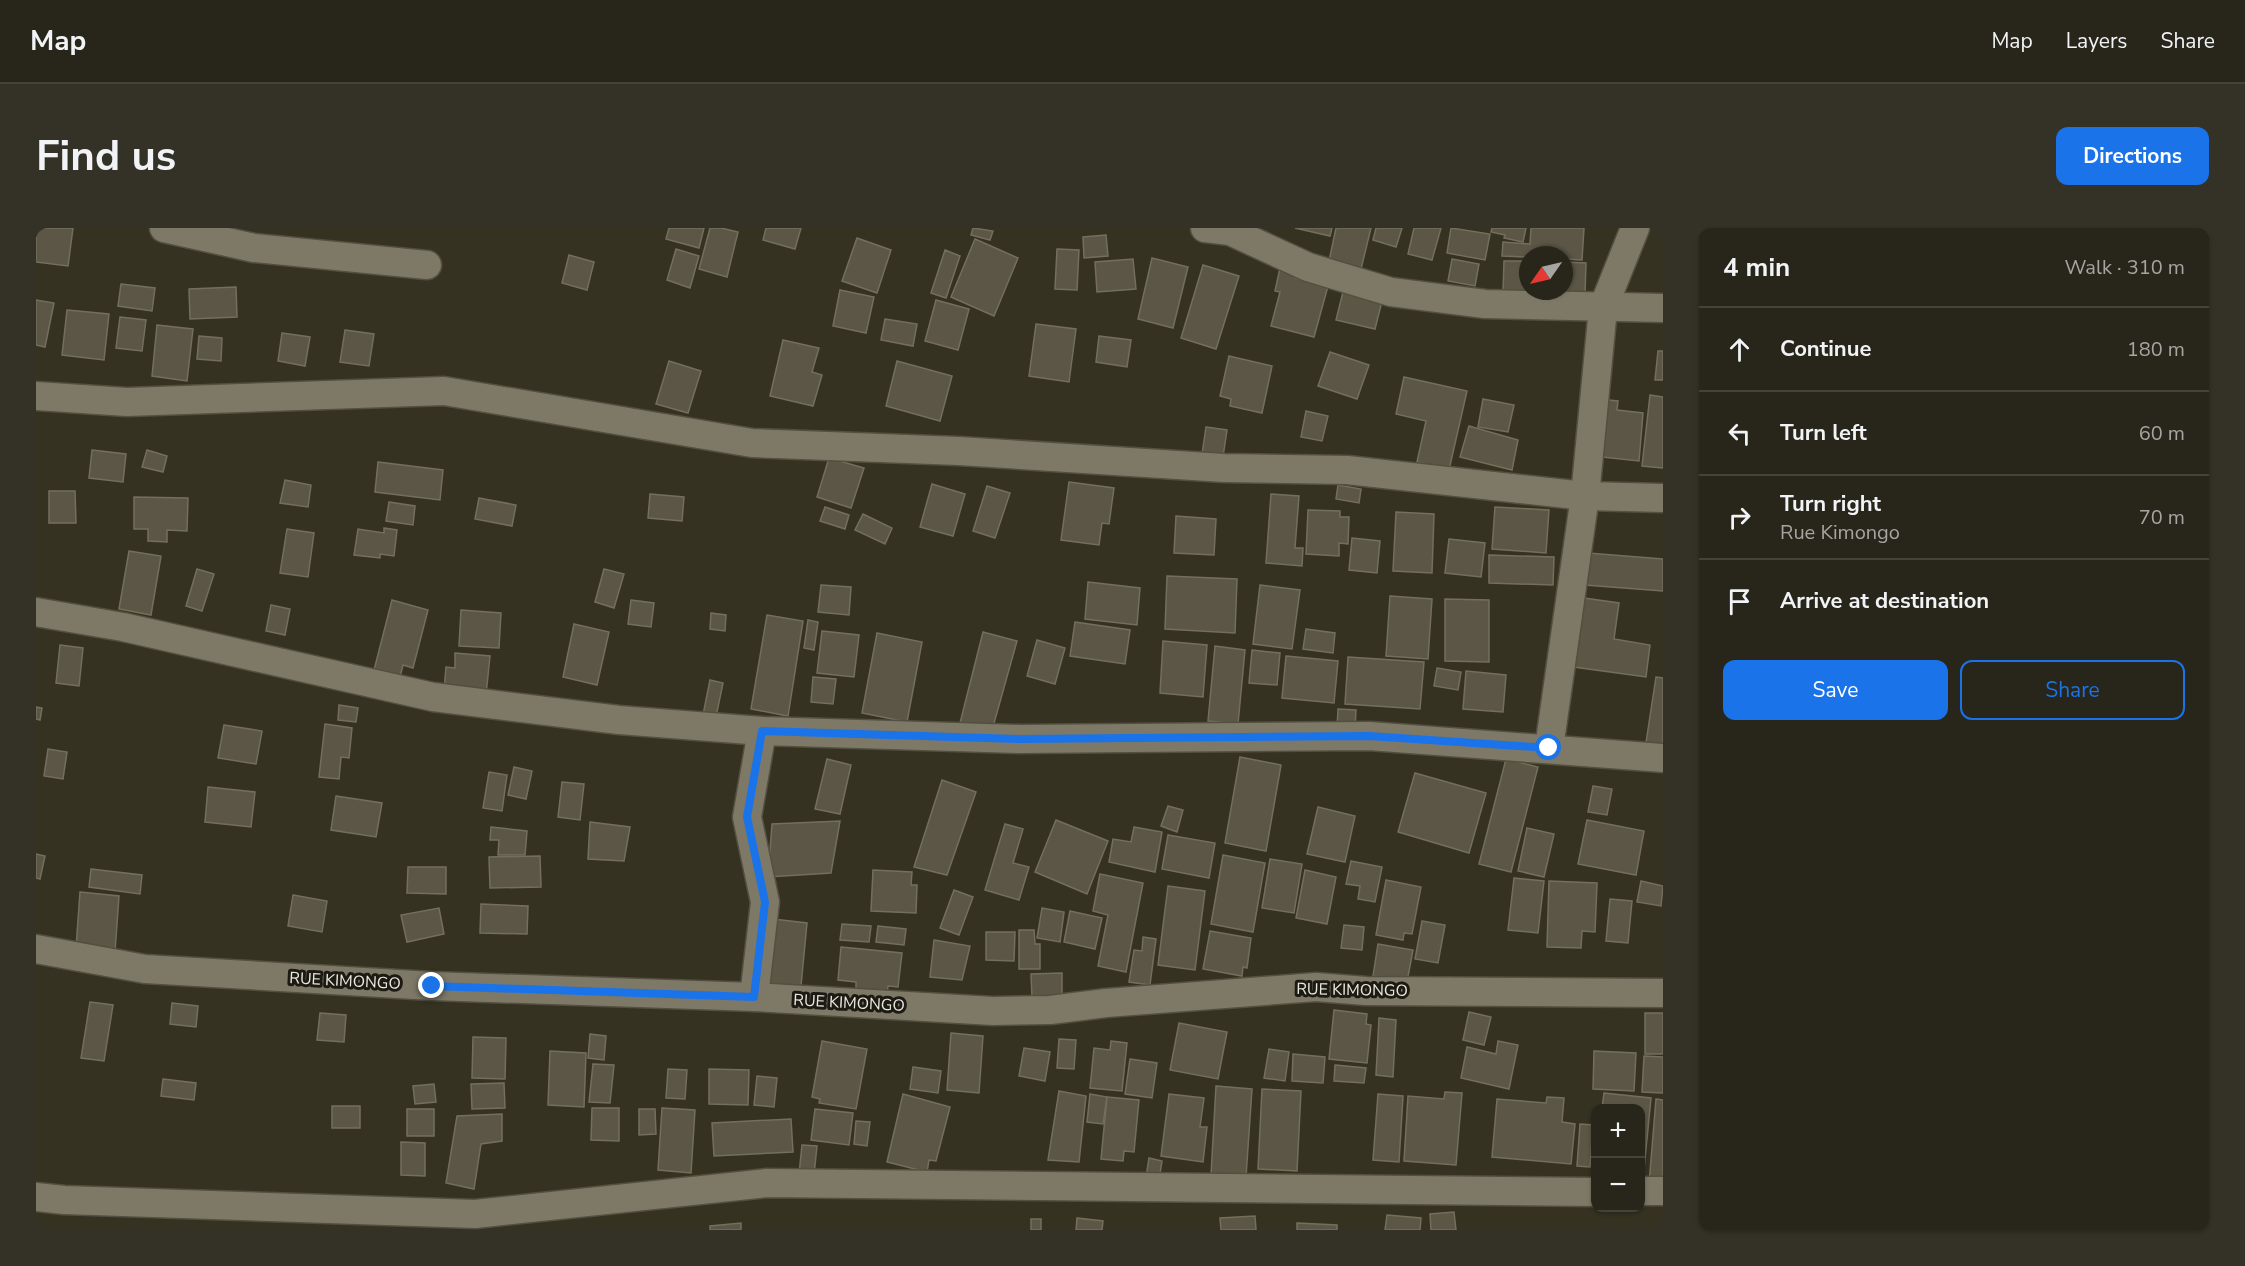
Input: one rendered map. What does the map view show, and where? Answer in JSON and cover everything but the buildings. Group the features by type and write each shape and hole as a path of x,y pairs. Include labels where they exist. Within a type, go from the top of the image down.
{"street":[{"path":"164,228 254,248 427,265"},
{"path":"1205,228 1230,231 1308,267 1391,292 1485,304 1663,308"},
{"path":"1549,748 1585,496 1603,308 1635,228"},
{"path":"36,396 127,402 444,391 752,443 959,451 1224,468 1347,470 1585,496 1663,498"},
{"path":"36,612 123,627 434,697 619,720 762,731 1020,739 1369,736 1663,758"},
{"path":"754,997 765,902 747,817 762,731"},
{"name":"RUE KIMONGO","path":"36,949 145,969 432,986 754,997 993,1011 1050,1010 1106,1003 1316,987 1366,991 1663,993"},
{"path":"36,1197 64,1200 475,1214 767,1183 1591,1192"},
{"path":"1645,1191 1663,1191"}],"route":[{"path":"432,986 754,997 765,902 747,817 762,731 1020,739 1369,736 1549,748"}]}
